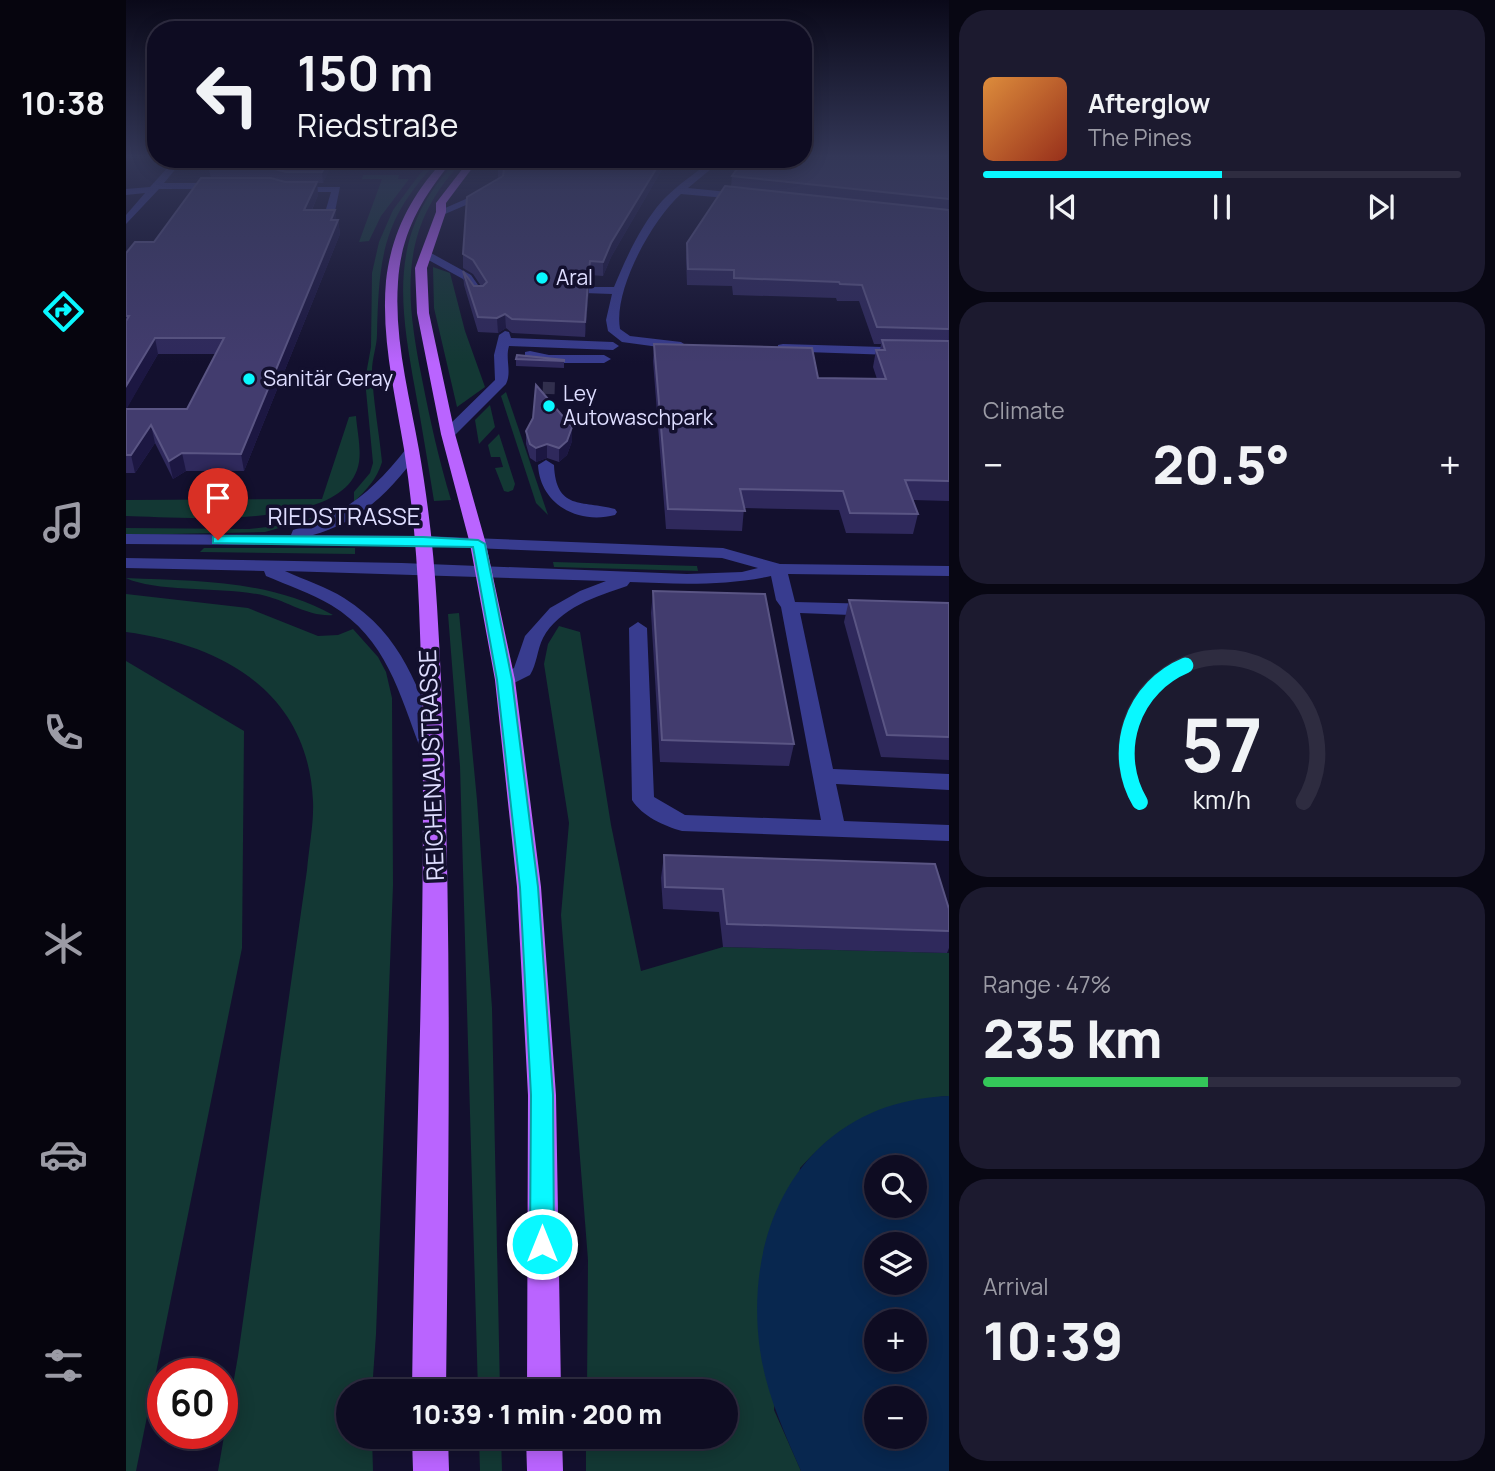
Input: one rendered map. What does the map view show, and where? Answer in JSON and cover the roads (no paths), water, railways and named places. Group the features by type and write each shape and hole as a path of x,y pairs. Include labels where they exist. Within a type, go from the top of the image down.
{"main road":[{"name":"REICHENAUSTRASSE","path":"405,226 396,246 391,311 393,344 423,541 437,943 429,1379"},
{"path":"436,226 421,268 423,313 448,434 478,544 505,680 529,887 542,1095 544,1379"},
{"path":"430,1449 431,1471"},
{"path":"544,1449 545,1471"}],"street":[{"path":"648,226 619,291 611,325 618,335 626,339 653,344 696,346"},
{"path":"427,254 467,276 478,288"},
{"path":"584,290 619,291"},
{"path":"504,344 531,336 558,337 613,346"},
{"path":"549,359 558,337"},
{"path":"448,434 500,381 503,374 504,344"},
{"path":"504,344 549,359 604,359"},
{"path":"775,348 949,353"},
{"path":"273,541 320,528 360,509 392,479 411,452"},
{"path":"546,465 548,485 559,501 578,511 609,512"},
{"name":"RIEDSTRASSE","path":"126,539 423,541 723,554 778,569"},
{"name":"RIEDSTRASSE","path":"126,563 425,569 633,578 742,577 778,569"},
{"path":"258,566 337,601 375,631 396,660 432,750"},
{"path":"834,830 790,607 785,600 778,569 949,571"},
{"path":"505,680 523,671 531,638 544,622 580,597 633,578"},
{"path":"790,607 896,611"},
{"path":"638,628 643,800 660,813 682,823 949,833"},
{"path":"822,776 949,782"}],"water":[{"path":"949,1096 949,1471 801,1471 776,1412 767,1382 760,1350 757,1302 762,1257 775,1214 795,1176 823,1145 858,1120 900,1103"}],"tunnel":[{"path":"548,412 549,380"},
{"path":"547,428 548,410"}],"place":[{"name":"Aral","path":"542,278"},
{"name":"Sanitär Geray","path":"249,379"},
{"name":"Ley Autowaschpark","path":"549,406"}]}
